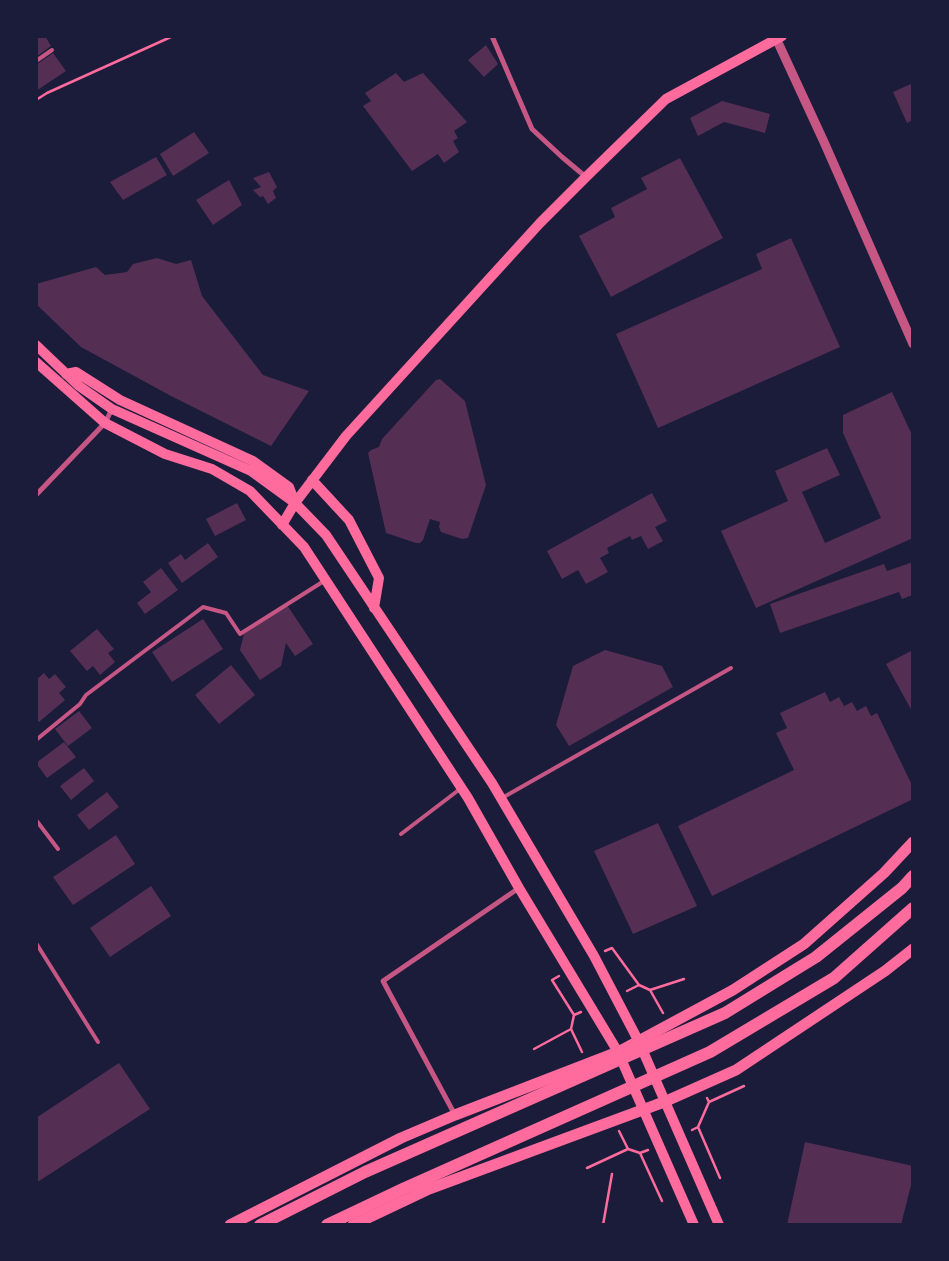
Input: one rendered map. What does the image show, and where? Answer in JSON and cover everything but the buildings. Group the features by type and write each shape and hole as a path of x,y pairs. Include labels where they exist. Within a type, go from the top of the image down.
{"highway":[{"path":"260,1225 365,1172 725,1013 816,957 902,888 913,876"},
{"path":"327,1225 405,1188 710,1052 834,978 913,908"}],"main road":[{"path":"282,525 312,480 346,436 540,223 586,177 666,99 778,37"},
{"path":"36,345 79,386 112,410 251,471 295,504 326,535 502,798 594,956 639,1042 719,1225"},
{"path":"36,362 105,423 165,454 212,469 250,491 304,547 461,788 618,1052 694,1225"},
{"path":"66,374 76,372 120,400 253,461 289,486 295,504"},
{"path":"312,480 349,520 379,578 374,608"},
{"path":"230,1225 401,1138 618,1052 733,990 804,944 884,873 913,842"},
{"path":"352,1225 429,1190 664,1102 736,1070 885,971 913,949"}],"street":[{"path":"492,36 532,129 562,158 586,177"},
{"path":"778,37 913,344"},
{"path":"36,494 105,423 112,410"},
{"path":"455,1115 383,981 519,888"}],"lane":[{"path":"36,60 52,50"},
{"path":"36,740 80,704 86,695 202,607 226,613 240,634 326,580"},
{"path":"502,798 730,668"},
{"path":"401,834 461,788"},
{"path":"36,820 58,848"},
{"path":"36,943 98,1042"}],"path":[{"path":"36,100 47,93 173,36"},
{"path":"612,948 639,985"},
{"path":"650,990 684,979"},
{"path":"552,980 574,1015"},
{"path":"534,1049 572,1029"},
{"path":"709,1102 744,1086"},
{"path":"698,1127 720,1178"},
{"path":"587,1168 628,1148"},
{"path":"640,1153 662,1201"},
{"path":"603,1225 612,1174"}]}
